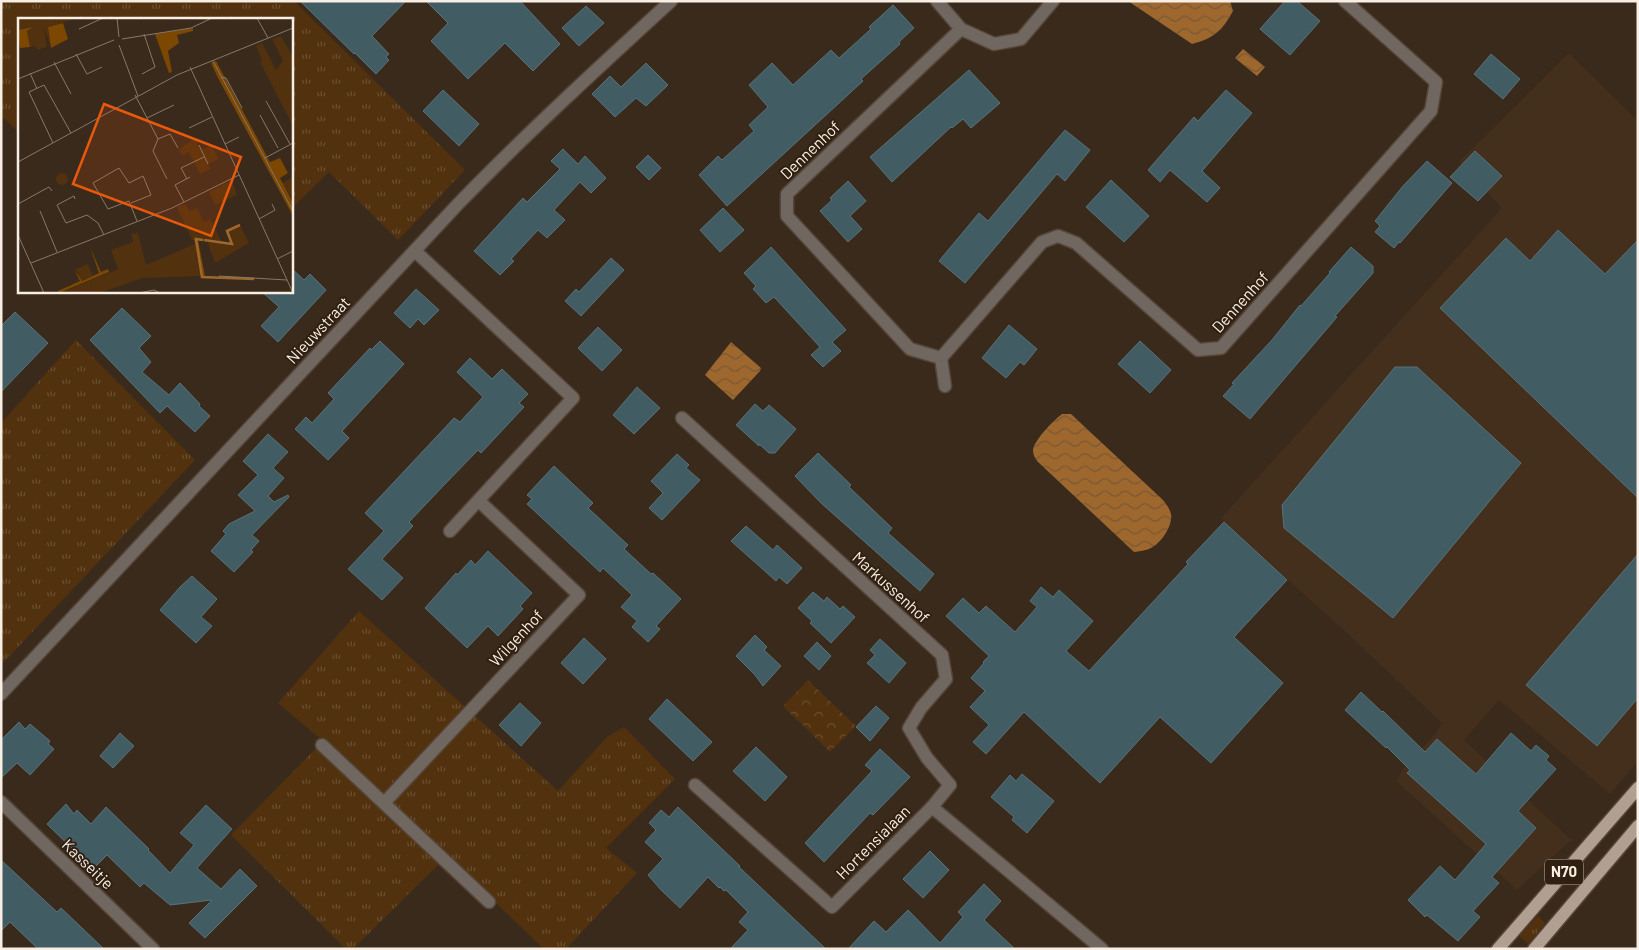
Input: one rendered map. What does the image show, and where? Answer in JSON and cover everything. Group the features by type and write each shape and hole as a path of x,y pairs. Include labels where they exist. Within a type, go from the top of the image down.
{"main road":[{"name":"N70","path":"1498,949 1638,788"},
{"name":"N70","path":"1534,949 1638,826"}],"street":[{"name":"Nieuwstraat","path":"1,694 513,148 671,1"},
{"path":"936,1 961,29 994,44 1021,39 1053,1"},
{"name":"Dennenhof","path":"961,29 787,194 787,216 910,349 941,358 1042,242 1058,236 1076,242 1198,350 1221,348 1431,111 1436,82 1345,1"},
{"path":"415,251 573,398 450,531"},
{"path":"941,358 945,386"},
{"name":"Markussenhof","path":"682,418 942,654 946,679 921,708 910,728 927,758 950,785 932,807"},
{"name":"Wilgenhof","path":"384,803 579,595 478,501"},
{"path":"322,745 489,902"},
{"name":"Hortensialaan","path":"695,785 832,907 932,807 1102,949"},
{"name":"Kasseitje","path":"1,802 153,949"}],"shaded area":[{"path":"1569,53 1638,121 1638,761 1610,794 1499,700 1464,740 1571,840 1517,890 1397,782 1402,770 1435,734 1442,723 1350,636 1224,522 1222,517 1502,208 1459,162"}],"green space":[{"path":"1,1 294,1 465,170 398,240 329,172 292,208 292,18 18,18 18,131 1,116"},
{"path":"76,340 195,460 1,665 1,423"},
{"path":"359,611 558,791 607,737 624,727 675,779 606,848 637,873 566,949 544,949 447,856 353,949 346,949 231,835 323,741 278,703"},
{"path":"808,680 856,726 830,752 783,706"},
{"path":"1538,916 1545,923 1528,944 1519,936"}],"water":[{"path":"1128,1 1230,1 1233,11 1217,33 1192,44"},
{"path":"1243,49 1265,67 1257,76 1235,58"},
{"path":"731,342 761,368 733,400 705,375"},
{"path":"1062,414 1071,414 1167,505 1171,514 1170,524 1166,534 1155,546 1147,550 1134,552 1037,461 1033,453 1034,446 1045,430"}],"building":[{"path":"300,1 406,1 372,36 389,54 386,57 389,60 376,74"},
{"path":"426,1 520,1 560,44 533,71 505,43 468,79 431,41 448,23"},
{"path":"1285,1 1297,1 1320,21 1290,55 1260,29"},
{"path":"893,5 914,28 899,42 900,44 861,79 863,81 727,206 699,175 718,156 722,160 754,131 749,125 768,107 749,85 772,63 793,85 831,50 839,58 871,29 869,27"},
{"path":"586,6 604,23 579,46 562,28"},
{"path":"1491,54 1520,79 1503,99 1474,74"},
{"path":"646,63 668,85 646,106 636,98 615,117 592,94 610,76 621,87"},
{"path":"969,70 1000,103 971,128 963,119 951,127 892,182 870,157"},
{"path":"443,90 479,124 459,146 423,111"},
{"path":"1226,90 1252,113 1202,171 1220,188 1207,202 1170,170 1160,182 1148,170 1194,117 1198,121"},
{"path":"1065,130 1090,150 1065,181 1057,174 965,283 939,261 979,213 988,221"},
{"path":"563,149 578,164 585,156 606,178 591,193 580,182 554,210 565,220 547,238 538,230 511,259 514,261 500,275 474,251 523,198 527,202 560,169 551,161"},
{"path":"1475,151 1502,176 1478,201 1450,177"},
{"path":"648,155 661,168 649,180 636,167"},
{"path":"1427,161 1452,183 1394,248 1375,232 1380,226 1375,221 1403,186"},
{"path":"1111,180 1149,216 1124,242 1086,207"},
{"path":"848,181 866,201 850,216 862,229 848,242 820,211 832,200 830,198"},
{"path":"723,208 744,230 720,252 700,230"},
{"path":"1558,230 1605,274 1638,240 1638,498 1440,308 1506,238 1530,261"},
{"path":"771,247 846,330 832,342 841,351 823,367 811,355 820,347 774,297 766,303 753,289 756,286 744,273"},
{"path":"1351,247 1373,266 1373,273 1250,419 1223,396 1234,384 1232,383 1272,340"},
{"path":"611,258 624,270 581,316 565,301 576,289 579,292"},
{"path":"292,269 304,280 310,274 326,290 278,342 261,326 279,307 262,292 292,292"},
{"path":"416,289 439,310 424,325 418,319 410,328 394,313"},
{"path":"122,308 151,336 139,348 151,362 142,372 169,395 180,383 210,416 195,432 167,406 160,413 90,340"},
{"path":"15,312 48,343 1,392 1,326"},
{"path":"1009,325 1037,349 1024,365 1020,362 1006,378 982,358"},
{"path":"598,327 622,350 602,371 578,348"},
{"path":"380,341 404,364 342,431 349,438 328,460 295,429 306,417 312,423 334,399 328,393 370,348 371,350"},
{"path":"1140,341 1171,370 1150,393 1118,364"},
{"path":"470,358 492,379 502,369 528,394 519,403 524,407 481,453 478,450 409,522 413,526 382,559 403,578 382,600 348,569 384,531 365,513 454,418 460,422 483,397 457,372"},
{"path":"1395,367 1417,367 1521,463 1393,618 1284,528 1282,505"},
{"path":"637,387 660,408 634,434 613,415"},
{"path":"755,404 763,411 769,405 796,429 775,453 769,453 759,444 759,446 736,425"},
{"path":"268,434 288,452 273,468 284,478 268,496 274,502 288,495 289,497 252,535 259,541 251,550 253,552 234,572 211,551 226,534 223,531 229,524 255,511 238,495 258,475 243,461"},
{"path":"818,453 851,485 849,487 892,528 888,533 934,574 920,591 821,503 795,476"},
{"path":"677,454 689,465 686,468 700,480 662,520 649,508 663,493 651,481"},
{"path":"554,466 593,503 588,508 628,545 624,549 681,599 656,626 660,629 648,642 632,627 637,621 621,607 632,595 603,568 600,572 527,504 532,499 527,495"},
{"path":"1224,522 1287,580 1234,637 1283,683 1211,763 1160,717 1100,783 1024,712 986,754 973,742 989,725 970,707 985,691 971,678 989,656 946,616 963,598 979,613 986,606 1015,632 1037,607 1030,601 1041,587 1053,597 1059,590 1093,621 1066,651 1089,671 1188,564 1186,562"},
{"path":"746,526 773,550 777,545 802,568 787,584 779,577 776,581 731,541"},
{"path":"488,551 532,593 520,606 523,609 498,636 488,626 467,648 425,608 456,573 457,575 471,560 475,565"},
{"path":"1638,554 1638,698 1597,746 1526,685"},
{"path":"192,576 217,599 201,617 212,626 196,643 160,610"},
{"path":"813,592 824,601 827,597 840,609 843,606 855,617 831,643 810,623 812,621 798,608"},
{"path":"755,635 767,647 764,650 781,666 763,686 736,656"},
{"path":"584,638 606,659 583,684 561,663"},
{"path":"880,639 906,663 889,683 867,663 875,655 870,650"},
{"path":"817,642 831,656 819,670 804,656"},
{"path":"1361,692 1425,752 1437,739 1476,774 1511,733 1531,751 1536,745 1549,756 1546,760 1556,769 1518,811 1536,828 1492,877 1499,883 1473,911 1480,917 1458,941 1427,915 1425,917 1408,900 1440,866 1455,880 1486,844 1407,773 1410,770 1345,710"},
{"path":"667,699 712,742 693,761 649,719"},
{"path":"520,703 541,723 521,746 499,725"},
{"path":"876,706 889,718 870,741 856,727"},
{"path":"19,722 25,729 30,724 50,741 48,744 54,749 30,775 17,763 1,778 1,740"},
{"path":"120,733 134,746 113,768 100,756"},
{"path":"756,747 787,777 765,801 733,771"},
{"path":"880,749 910,777 873,815 870,813 824,862 805,843 872,771 865,765"},
{"path":"1022,774 1054,801 1027,833 1012,820 1014,817 991,797 1010,775 1016,781"},
{"path":"66,804 74,814 77,810 91,824 106,807 149,849 170,873 194,845 180,833 206,805 232,829 197,868 221,889 240,869 257,886 205,938 189,923 212,900 170,905 144,883 140,887 107,855 93,869 47,824"},
{"path":"678,807 826,949 730,949 748,930 739,922 748,912 726,890 724,891 719,888 708,877 680,908 661,890 648,875 663,859 645,842 656,830 649,823 661,810 669,817"},
{"path":"930,851 949,870 923,898 903,879"},
{"path":"1,860 57,912 61,908 104,949 38,949 10,922 1,931"},
{"path":"984,884 1001,901 984,920 1015,949 848,949 874,921 886,932 908,910 940,943 963,917 958,912"}]}
